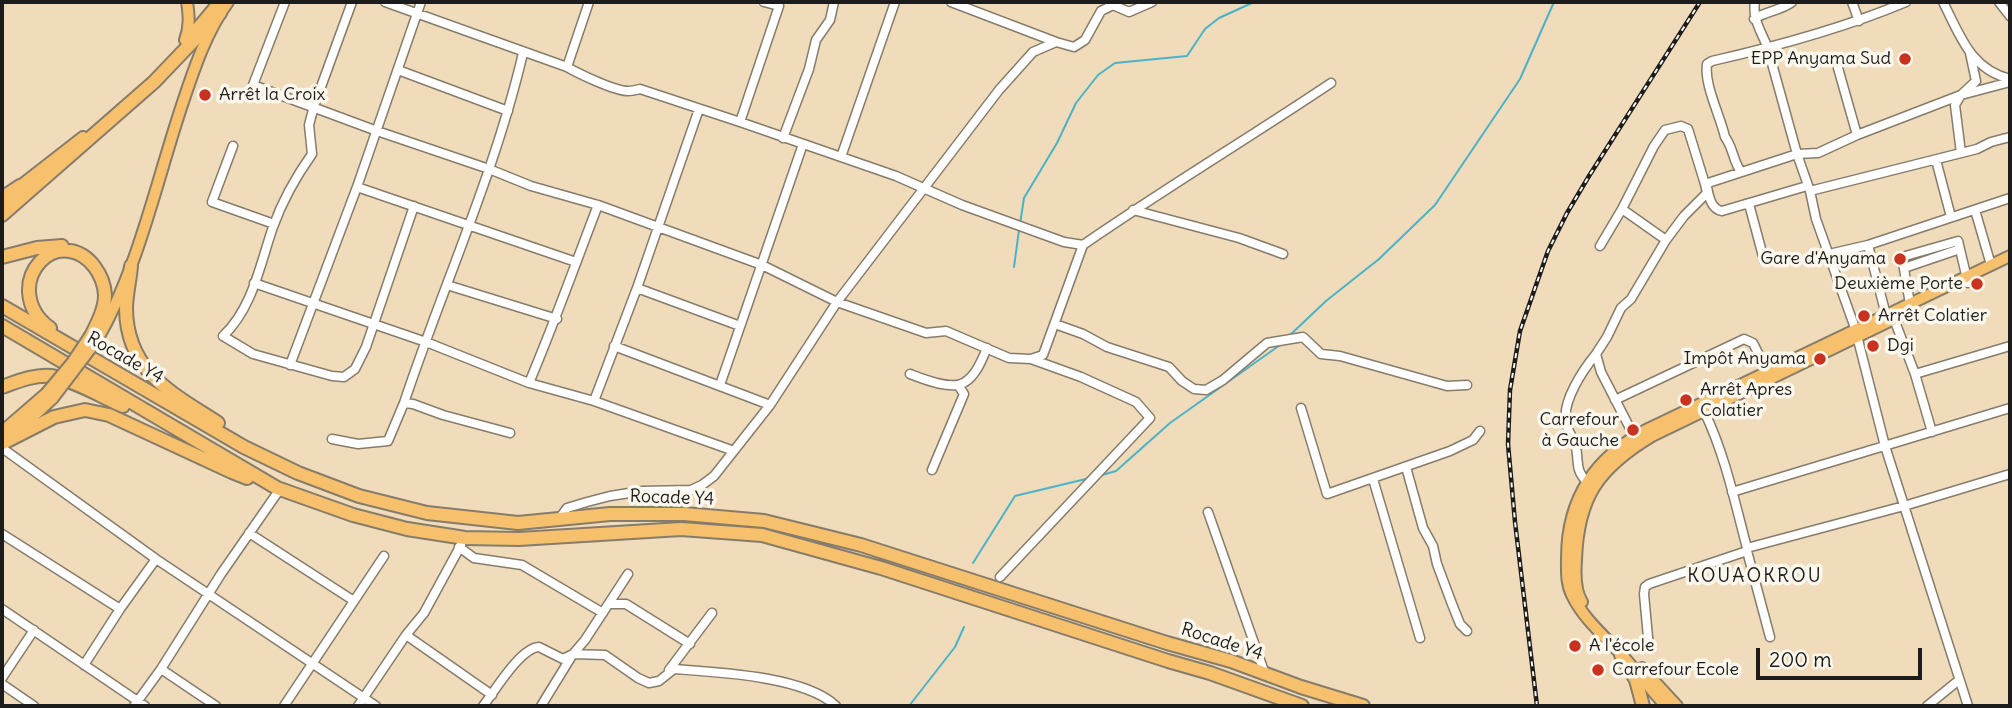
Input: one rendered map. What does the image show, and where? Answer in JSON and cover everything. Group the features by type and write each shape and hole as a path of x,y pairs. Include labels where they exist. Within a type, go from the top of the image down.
{"highway":[{"path":"2,215 154,82 222,5"},
{"path":"2,198 20,186"},
{"path":"2,257 37,248 71,246 97,260 106,275 109,297 97,336 73,363 50,396 2,442"},
{"path":"93,359 41,322 33,310 29,284 33,270 40,260 55,253 70,251 93,264 102,278 105,296 97,336"},
{"path":"131,265 126,305 131,340 147,371 167,390 235,433 292,462 427,513"},
{"name":"Rocade Y4","path":"2,306 244,447 298,473 359,496 427,513 519,523 610,514 684,514 764,521 861,545 1231,661 1363,706"},
{"name":"Rocade Y4","path":"2,326 278,488 353,515 462,543 681,529 762,535 881,568 1201,670 1301,706"},
{"path":"2,387 23,379 49,376 76,385 182,433"},
{"path":"2,442 54,416 85,410 108,415 232,472 278,488"},
{"path":"1621,655 1636,680 1643,706"}],"main road":[{"path":"181,47 188,33 190,19 187,2"},
{"path":"2,205 20,186 87,134 150,78 222,5"},
{"path":"97,336 131,265 181,106 222,5"},
{"path":"1968,280 2010,256"},
{"path":"1677,706 1592,617 1578,597 1576,562 1581,513 1594,487 1609,467 1636,440 1704,411 1856,333 1968,280 2010,264"},
{"path":"1666,706 1582,613 1568,586 1570,522 1578,497 1611,453 1767,371 1856,333"}],"street":[{"path":"285,2 253,85 531,186 598,205 762,265 837,302 926,333 946,331 1009,358 1031,359 1081,377 1136,402 1150,418 1000,577"},
{"path":"352,2 314,106 309,125 312,154 290,185 247,303 232,328 223,336 253,354 344,377 355,369 366,347 414,206"},
{"path":"385,2 567,67 620,89 640,89 740,122 896,176 1064,242 1083,245"},
{"path":"290,365 377,131 421,2"},
{"path":"567,67 589,2"},
{"path":"740,122 779,6 764,2"},
{"path":"783,138 816,40 830,20 834,2"},
{"path":"841,157 895,2"},
{"path":"950,2 968,5 1074,47 1085,40 1101,11 1114,3 1129,12 1152,2"},
{"path":"1755,2 1754,19 1768,49 1816,219 1856,333 1885,446 1968,706"},
{"path":"1754,19 1762,13 1777,10 1792,2"},
{"path":"1852,2 1859,21"},
{"path":"1741,172 1725,137 1706,66 1712,61 1768,49 1859,21 1906,2"},
{"path":"1943,2 1970,53 1976,81 1955,105 1961,153"},
{"path":"1999,2 2010,16"},
{"path":"559,519 567,508 610,496 697,488 714,476 770,405 837,302 999,90 1033,52 1056,42"},
{"path":"332,439 358,444 388,441 489,169 523,52"},
{"path":"1970,53 1987,69 2010,81"},
{"path":"1838,68 1857,135"},
{"path":"398,70 508,111"},
{"path":"1706,184 1797,154 1818,153 1961,95 2010,81"},
{"path":"1031,359 1043,355 1083,245 1331,83"},
{"path":"594,401 637,288 699,109"},
{"path":"1600,246 1654,146 1661,134 1668,129 1681,126 1688,129 1711,202 1718,211 1936,160 2010,137"},
{"path":"720,385 803,144"},
{"path":"233,146 212,202 274,224"},
{"path":"1936,160 1951,217"},
{"path":"1587,482 1578,471 1576,448 1566,423 1565,410 1584,369 1607,337 1621,308 1630,299 1666,240 1707,193 1706,184"},
{"path":"356,187 576,262"},
{"path":"1829,254 1868,245 2010,198"},
{"path":"1749,204 1764,260"},
{"path":"530,383 598,205"},
{"path":"1622,209 1666,240"},
{"path":"1133,210 1239,238 1283,254"},
{"path":"1975,210 1991,265"},
{"path":"1911,307 1902,257 1958,241 1968,280"},
{"path":"1868,245 1890,317 1915,374 1932,432"},
{"path":"254,283 426,342 530,383 594,401 734,452"},
{"path":"447,285 556,319"},
{"path":"637,288 740,326"},
{"path":"1055,324 1083,334 1107,347 1169,367 1194,389 1206,390 1223,380 1268,344 1303,337 1321,354 1340,356 1447,386 1467,385"},
{"path":"1615,400 1744,339 1753,343 1767,371"},
{"path":"614,346 770,405"},
{"path":"1915,374 2010,346"},
{"path":"910,374 943,384 958,385 966,382 979,366 987,348"},
{"path":"1596,354 1601,372 1636,440"},
{"path":"932,470 964,394 958,385"},
{"path":"404,403 510,433"},
{"path":"1301,408 1327,494 1450,451 1473,440 1480,431"},
{"path":"1732,492 2010,408"},
{"path":"1704,411 1732,492 1770,637"},
{"path":"2,442 156,559 376,706"},
{"path":"1406,467 1423,528 1433,546 1451,604 1467,631"},
{"path":"1649,648 1645,587 1654,582 1747,550 2010,474"},
{"path":"1373,479 1420,638"},
{"path":"2,609 139,705 278,488"},
{"path":"1208,512 1265,674"},
{"path":"249,533 354,601"},
{"path":"2,534 120,610"},
{"path":"358,706 424,613 462,543 474,558 522,565 603,613"},
{"path":"284,706 384,556"},
{"path":"84,665 156,559"},
{"path":"541,706 628,574"},
{"path":"609,604 626,604 690,643"},
{"path":"484,706 513,666 528,650 539,647 563,659 573,654 605,655 638,678 649,683 659,681 712,613"},
{"path":"2,678 34,630"},
{"path":"406,635 492,695"},
{"path":"665,675 674,668 766,679 811,692 836,706"},
{"path":"160,669 216,706"},
{"path":"1927,706 1959,680"},
{"path":"2,684 34,706"}],"waterway":[{"path":"1020,224 1024,198 1057,143 1076,103 1098,75 1115,63 1187,56 1205,29 1219,18 1254,2"},
{"path":"1289,336 1326,301 1379,259 1435,205 1520,79 1554,2"},
{"path":"1014,267 1019,230"},
{"path":"1102,475 1116,471 1170,423 1280,345"},
{"path":"973,563 1015,496 1090,478"},
{"path":"909,706 955,647 964,627"}],"railway":[{"path":"1537,706 1508,444 1510,390 1520,331 1548,251 1567,213 1700,2"}],"place":[{"name":"EPP Anyama Sud","path":"1905,59"},
{"name":"Arrêt la Croix","path":"205,95"},
{"name":"Gare d'Anyama","path":"1900,259"},
{"name":"Deuxième Porte","path":"1977,284"},
{"name":"Arrêt Colatier","path":"1864,316"},
{"name":"Dgi","path":"1873,346"},
{"name":"Impôt Anyama","path":"1820,359"},
{"name":"Arrêt Apres Colatier","path":"1686,400"},
{"name":"Carrefour à Gauche","path":"1633,430"},
{"name":"A l'école","path":"1575,646"},
{"name":"Carrefour Ecole","path":"1598,670"}],"district":[{"name":"KOUAOKROU","path":"1755,577"}]}
